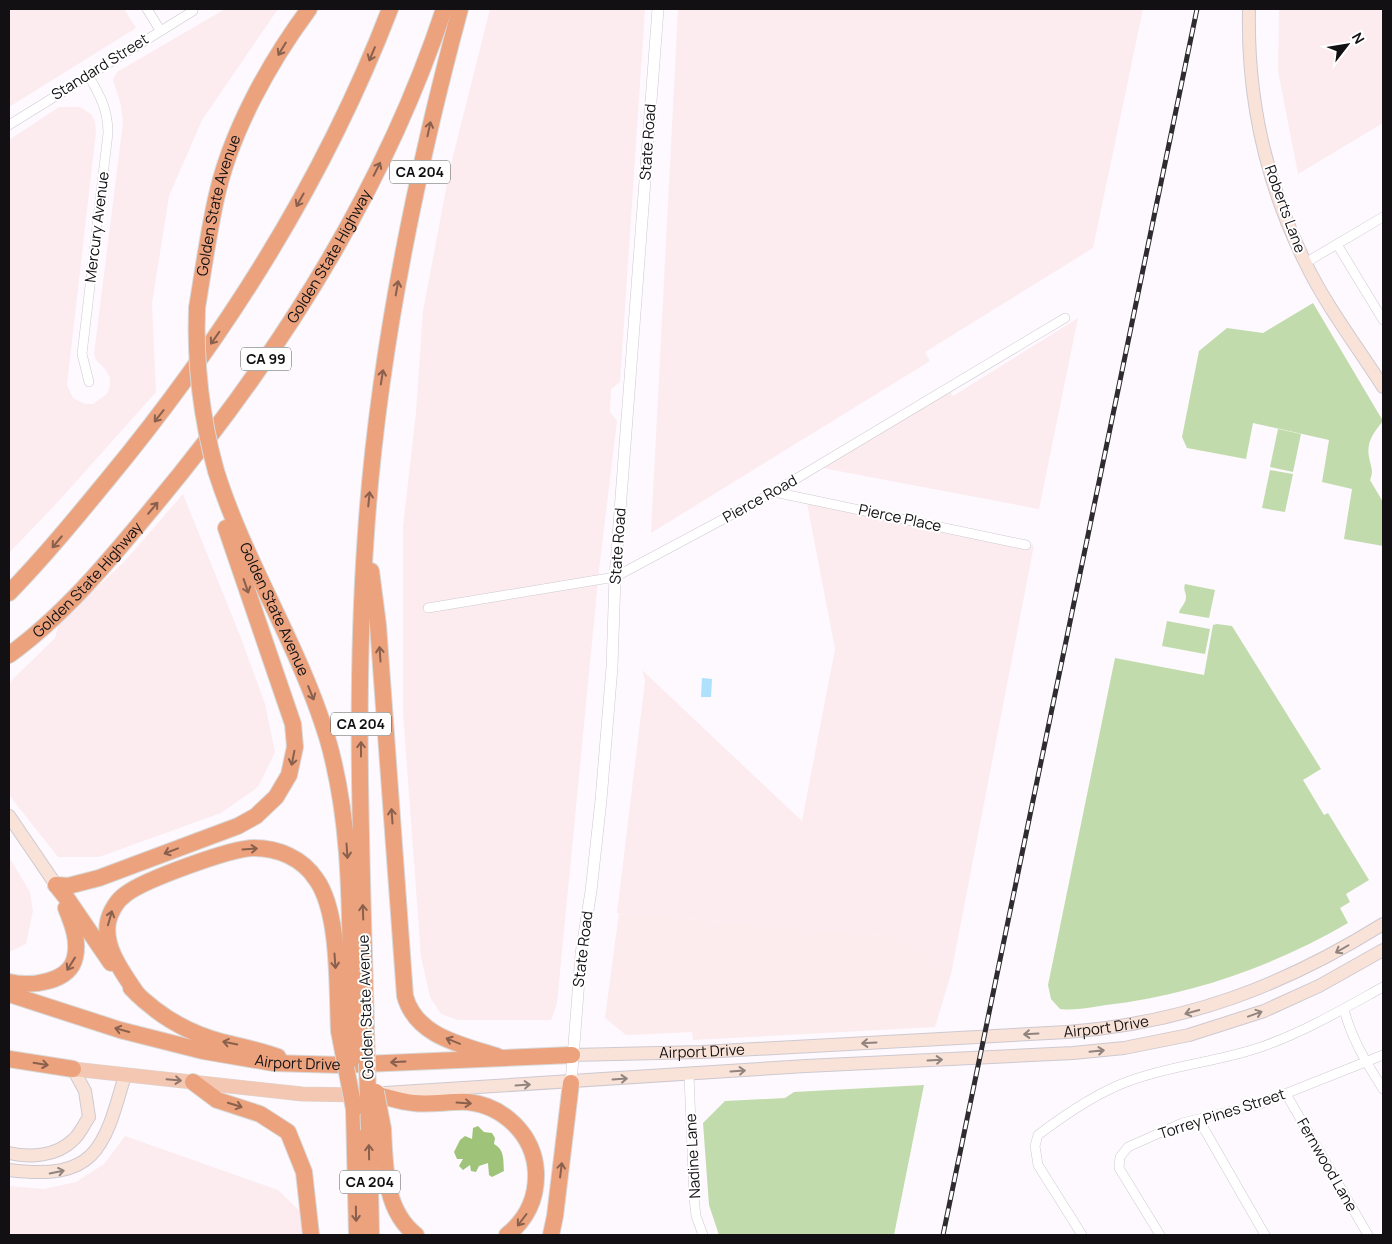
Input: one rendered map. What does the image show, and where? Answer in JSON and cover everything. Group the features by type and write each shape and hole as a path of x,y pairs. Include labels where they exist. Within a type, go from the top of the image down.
{"highway":[{"name":"Golden State Avenue","path":"309,9 258,88 234,142 216,198 197,308 197,362 206,433 215,472 238,531 310,692 333,763 343,812 356,1034 369,1130 371,1235"},
{"path":"9,593 54,545 144,435 231,316 260,270 322,160 360,80 390,9"},
{"name":"Golden State Highway","path":"9,655 33,637 125,542 184,470 257,373 306,296 362,198 427,62 444,9"},
{"name":"Golden State Avenue","path":"356,1235 369,1130 354,1109 361,842 360,645 366,532 380,395 396,293 430,126 460,9"},
{"path":"56,886 68,886 99,878 243,824 256,816 276,798 289,775 295,747 293,724 224,523 215,472"},
{"path":"366,532 378,625 405,996 409,1008 418,1022 431,1032 500,1057"},
{"path":"137,994 117,961 107,932 112,911 125,894 150,882 228,853 252,848 276,851 293,858 309,869 320,884 328,903 333,940 356,1034"},
{"path":"9,982 27,985 46,981 66,971 73,964 76,945 73,924 56,886"},
{"path":"56,886 68,900 116,970 137,994 159,1012 186,1029 223,1042 256,1049 293,1062"},
{"name":"Airport Drive","path":"9,994 120,1030 203,1051 273,1063 369,1064 572,1055"},
{"name":"Airport Drive","path":"9,1059 73,1069"},
{"path":"193,1082 217,1100 260,1114 288,1132 304,1172 311,1235"},
{"path":"551,1235 556,1216 571,1083"},
{"path":"374,1094 415,1104 455,1102 480,1104 492,1108 513,1122 530,1146 535,1160 536,1184 529,1209 523,1220 507,1235"},
{"path":"369,1130 400,1219 416,1235"}],"main road":[{"name":"Roberts Lane","path":"1249,9 1250,65 1261,138 1279,200 1305,263 1383,387"},
{"path":"9,816 56,886"},
{"name":"Airport Drive","path":"572,1055 702,1052 1059,1033 1122,1027 1198,1010 1266,987 1341,950 1383,924"},
{"name":"Airport Drive","path":"73,1069 324,1096 571,1083 806,1066 1073,1053 1153,1043 1227,1024 1276,1006 1333,980 1383,950"},
{"path":"9,1153 34,1156 49,1153 74,1140 89,1117 85,1091 73,1069"},
{"path":"9,1170 48,1174 63,1171 88,1158 98,1148 110,1129 125,1075"}],"street":[{"path":"147,9 160,30"},
{"name":"Standard Street","path":"9,125 196,9"},
{"name":"State Road","path":"571,1083 581,954 591,891 601,800 612,667 615,577 658,9"},
{"name":"Mercury Avenue","path":"88,75 103,101 108,118 108,133 82,354 89,382"},
{"path":"1305,263 1338,246 1383,217"},
{"path":"1338,246 1383,320"},
{"name":"Pierce Road","path":"428,608 615,577 774,492 1065,318"},
{"name":"Pierce Place","path":"774,492 1026,545"},
{"path":"1082,1235 1038,1165 1035,1146 1038,1135 1050,1126 1128,1081 1260,1047 1293,1035 1383,987"},
{"path":"1344,1009 1347,1024 1366,1062 1383,1089"},
{"name":"Torrey Pines Street","path":"1160,1235 1119,1168 1120,1158 1128,1147 1182,1123 1228,1114 1286,1094 1383,1054"},
{"name":"Nadine Lane","path":"689,1075 694,1198 696,1216 703,1235"},
{"name":"Fernwood Lane","path":"1286,1094 1368,1235"},
{"path":"1199,1120 1265,1235"}],"shaded area":[{"path":"9,9 124,9 136,28 9,107"},
{"path":"225,9 278,9 202,120 169,196 152,303 156,392 56,504 9,553 9,140 59,107 80,107 91,114 95,122 96,132 67,385 73,398 85,404 93,404 107,394 110,386 110,378 106,370 96,360 94,354 123,122 121,105 113,80 117,72"},
{"path":"490,9 645,9 620,382 611,389 610,412 617,421 599,570 557,1003 551,1020 458,1020 441,1014 430,997 421,957 403,713 403,527 416,412 423,311 450,168"},
{"path":"678,9 1143,9 1093,248 925,352 930,361 651,533"},
{"path":"1279,9 1383,9 1383,123 1298,174 1278,71"},
{"path":"1078,318 1039,509 817,467 947,387 953,396"},
{"path":"183,494 241,638 265,704 275,752 258,787 221,813 99,857 58,857 9,795 9,683 55,638 59,623 124,562"},
{"path":"807,503 1034,545 951,974 915,939 617,913 645,681 642,670 802,821 835,649"},
{"path":"9,857 30,892 33,911 26,944 9,952"},
{"path":"619,913 915,939 951,974 935,1027 693,1040 692,1032 626,1035 605,1018"},
{"path":"125,1136 278,1190 307,1218 309,1235 9,1235 9,1186 44,1189 76,1182 104,1164"}],"green space":[{"path":"1313,303 1383,421 1372,438 1368,452 1372,471 1370,480 1383,502 1383,546 1344,539 1352,489 1322,482 1329,440 1253,423 1246,459 1187,448 1182,437 1199,351 1227,328 1263,333"},
{"path":"1278,429 1301,434 1293,472 1270,467"},
{"path":"1270,470 1293,474 1285,512 1262,508"},
{"path":"1185,584 1215,590 1209,618 1179,613 1186,599"},
{"path":"1167,621 1210,629 1205,654 1162,646"},
{"path":"1213,625 1232,626 1321,769 1303,780 1324,815 1328,813 1369,880 1346,894 1350,902 1340,908 1348,923 1291,953 1232,976 1170,994 1071,1010 1060,1009 1051,999 1048,985 1115,658 1204,675"},
{"path":"924,1085 894,1235 719,1235 709,1205 703,1123 725,1101 785,1098 794,1092"},
{"path":"478,1126 484,1132 492,1133 495,1138 494,1144 498,1146 503,1156 504,1171 492,1177 489,1175 488,1163 479,1166 476,1172 471,1171 470,1165 463,1170 459,1166 463,1159 457,1159 454,1152 460,1140 465,1136 472,1139 473,1128"}],"water":[{"path":"702,678 712,679 711,697 701,697"}],"railway":[{"path":"943,1235 1197,9"}]}
